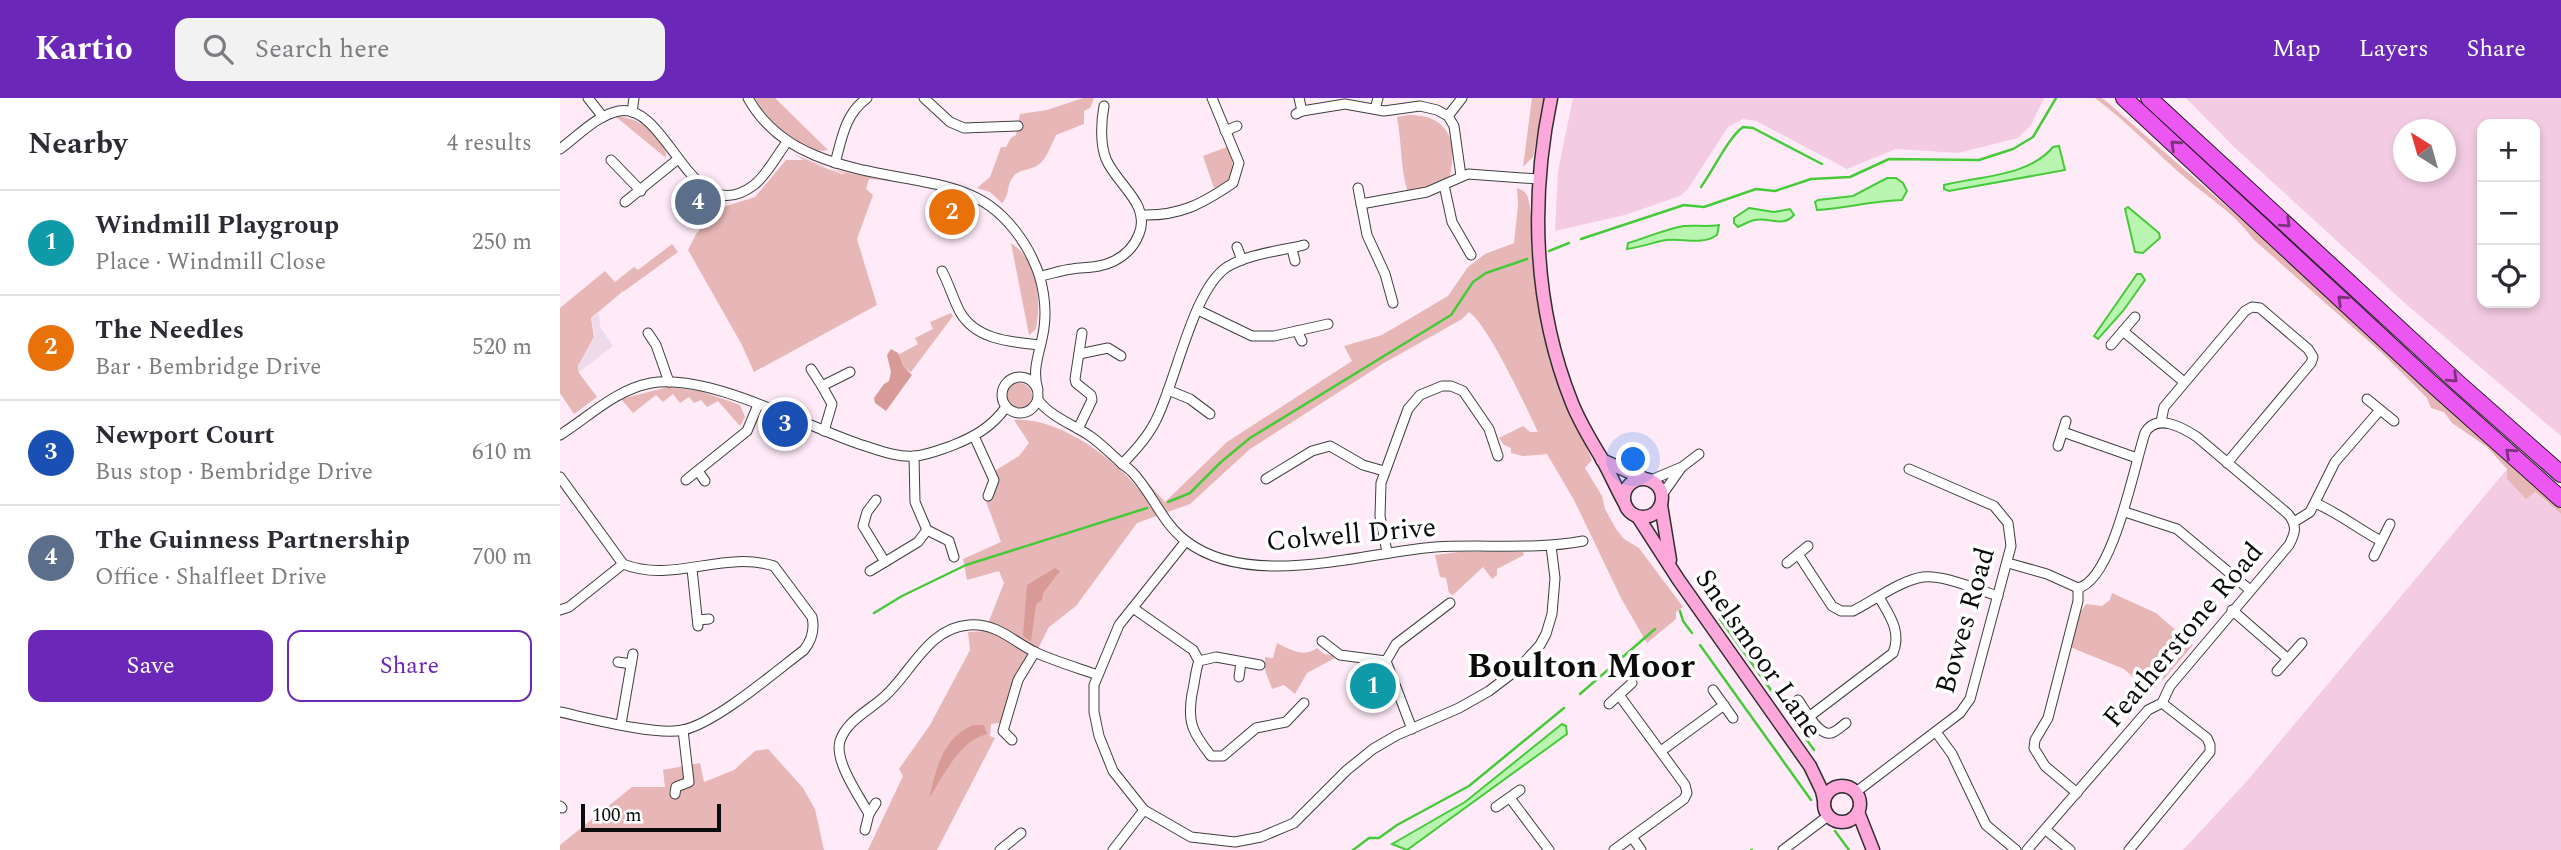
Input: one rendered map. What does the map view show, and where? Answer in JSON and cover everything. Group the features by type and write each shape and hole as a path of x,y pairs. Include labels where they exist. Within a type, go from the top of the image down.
{"highway":[{"path":"2149,98 2458,383 2561,474"},
{"path":"2126,101 2430,382 2561,499"}],"street":[{"path":"588,98 603,117"},
{"path":"632,112 634,98"},
{"path":"748,98 762,119 787,142 814,157 941,185 989,205 1005,219 1021,239 1041,276 1045,319 1036,358 1036,400 1022,414 1012,412 1002,398 1004,386 1011,379 1021,376 1036,358"},
{"path":"835,163 848,119 855,108 867,98"},
{"path":"923,98 956,125 1000,133 1018,126"},
{"path":"1142,215 1178,213 1201,203 1233,183 1239,163 1212,98"},
{"path":"1300,98 1299,113 1345,104 1392,111 1420,106 1437,110 1448,116 1455,133 1461,176"},
{"path":"1375,109 1378,98"},
{"path":"1448,116 1462,98"},
{"path":"1551,98 1538,179 1537,222 1540,265 1559,368 1587,436 1629,512 1638,517 1654,514 1682,467"},
{"path":"1041,276 1070,269 1098,267 1114,261 1129,252 1142,226 1142,215 1129,191 1112,171 1105,155 1101,121 1104,106"},
{"path":"560,149 603,117 620,110 632,112 647,121 706,188 716,193 735,194 758,182 787,142"},
{"path":"1225,131 1237,126"},
{"path":"625,202 678,159"},
{"path":"611,160 641,191"},
{"path":"1361,204 1427,192 1461,176 1472,174 1538,179"},
{"path":"1444,185 1452,222 1471,255"},
{"path":"1358,188 1367,234 1385,274 1393,303"},
{"path":"1122,464 1155,424 1198,310 1212,281 1227,267 1242,260 1304,245"},
{"path":"1237,247 1242,260"},
{"path":"1292,248 1295,261"},
{"path":"942,271 959,311 971,327 998,340 1040,345"},
{"path":"2008,563 2047,574 2078,589 2085,587 2093,579 2112,546 2148,426 2161,422 2164,407 2245,311 2252,307 2260,308 2311,353 2311,363 2227,463"},
{"path":"1198,310 1252,336 1263,337 1328,324"},
{"path":"2111,345 2134,317"},
{"path":"1297,331 1302,341"},
{"path":"2123,331 2184,382"},
{"path":"1078,429 1092,400 1091,395 1076,383 1075,379 1082,332"},
{"path":"648,333 656,345 669,382"},
{"path":"1079,354 1108,348 1121,356"},
{"path":"811,369 832,404 824,431"},
{"path":"822,386 850,372"},
{"name":"Colwell Drive","path":"1021,376 1035,383 1036,400 1045,410 1091,437 1134,474 1169,524 1186,541 1208,553 1240,563 1278,567 1387,552 1460,546 1551,546 1583,541"},
{"path":"560,435 604,403 628,390 652,383 683,382 716,389 883,452 914,456 936,452 974,436 997,421 1006,407"},
{"path":"1387,552 1379,495 1384,471 1408,409 1420,395 1442,386 1463,391 1489,429 1498,456"},
{"path":"1168,390 1190,399 1210,414"},
{"path":"2367,399 2394,421"},
{"path":"686,480 747,431 758,405"},
{"path":"2294,522 2310,512 2334,463 2380,410"},
{"path":"2058,446 2066,421"},
{"name":"Featherstone Road","path":"2027,850 2148,710 2162,703 2170,686 2289,545 2295,531 2294,522 2197,437 2161,422"},
{"path":"2063,432 2137,458"},
{"path":"974,436 994,480 988,496"},
{"path":"1266,478 1312,451 1330,446 1363,465 1384,471"},
{"path":"1624,502 1626,489 1631,483 1682,467 1699,454"},
{"path":"914,456 915,502 927,530 949,541 954,557"},
{"path":"1602,460 1658,486 1662,500"},
{"name":"Bowes Road","path":"1856,792 1960,713 1970,699 2008,563 2011,533 2002,514 1994,506 1909,468"},
{"path":"698,471 705,481"},
{"path":"560,477 623,564 654,572 692,569 721,561 744,560 774,566 812,617 814,625 804,650 713,718 683,730 656,731 560,712"},
{"path":"876,500 867,512 863,526 885,562"},
{"name":"Snelsmoor Lane","path":"1662,500 1665,539 1671,567"},
{"path":"2315,503 2342,516 2362,532 2381,541"},
{"path":"2124,512 2177,529 2250,590"},
{"name":"Snelsmoor Lane","path":"1638,517 1810,766 1824,800"},
{"path":"2374,556 2390,524"},
{"path":"870,571 918,542 927,530"},
{"path":"1186,541 1119,625 1094,685 1094,712 1102,748 1112,771 1144,810 1191,837 1235,842 1261,837 1294,823 1347,770 1373,749 1448,714 1489,691 1518,669 1534,653 1546,634 1552,614 1555,578 1551,546"},
{"path":"1787,563 1808,546"},
{"path":"1798,554 1830,604 1838,610 1853,611 1922,577 1933,577 1998,596"},
{"path":"560,610 569,607 623,564"},
{"path":"692,569 698,623 709,619"},
{"path":"2077,793 2039,760 2034,748 2035,740 2048,718 2078,601 2078,589"},
{"path":"1810,716 1893,653 1897,632 1879,597"},
{"path":"1386,661 1396,644 1450,603"},
{"path":"1133,608 1193,650 1199,661 1194,675 1190,723 1211,756 1223,756 1256,728 1286,722 1304,703"},
{"path":"2232,611 2287,658"},
{"path":"869,814 839,758 840,741 850,725 892,690 922,651 951,631 968,625 987,627 1011,636 1035,652 1098,675"},
{"path":"1322,641 1340,655 1386,661"},
{"path":"2277,671 2302,643"},
{"path":"1012,740 998,730 1018,680 1035,652"},
{"path":"1199,661 1216,657 1260,664"},
{"path":"618,662 632,659 621,723"},
{"path":"1386,661 1412,729"},
{"path":"1239,677 1241,662"},
{"path":"1609,704 1632,683"},
{"path":"1713,690 1733,718"},
{"path":"1614,850 1684,799 1686,794 1685,785 1619,695"},
{"path":"1798,700 1817,725 1827,733 1846,723"},
{"path":"2129,850 2210,752 2207,738 2162,703"},
{"path":"1661,751 1724,705"},
{"path":"675,794 676,787 689,782 683,730"},
{"path":"1936,732 1952,754 1986,825 2016,850"},
{"name":"Snelsmoor Lane","path":"1810,766 1839,785"},
{"path":"1828,816 1824,800 1829,790 1839,785 1849,786 1856,792 1860,802 1858,811 1851,820 1841,822"},
{"path":"1496,807 1520,790"},
{"path":"1510,798 1549,850"},
{"path":"865,830 869,814 876,803"},
{"path":"1113,850 1144,810"},
{"path":"1858,811 1871,846"},
{"path":"1828,816 1841,822 1871,846"},
{"path":"1783,850 1828,816"},
{"path":"2046,830 2070,850"},
{"path":"1000,850 1021,833"},
{"path":"1632,837 1641,850"}],"shaded area":[{"path":"755,98 775,98 828,150 807,148 786,135 767,116"},
{"path":"1083,98 1094,98 1090,108 1084,111 1084,124 1056,135 1041,162 1013,177 1002,203 990,192 977,188 990,177 1001,147 1006,147 1016,135 1020,114 1047,110"},
{"path":"1532,98 1544,98 1533,157 1523,167"},
{"path":"1573,98 2044,98 2031,125 2018,138 1958,153 1896,149 1847,169 1756,121 1743,119 1728,127 1688,189 1680,196 1625,215 1555,231 1558,171"},
{"path":"2095,98 2102,98 2107,102 2256,232 2416,381 2561,509 2561,514 2535,492 2526,499 2507,479 2507,469 2487,447 2452,423 2444,412 2431,408 2427,398 2382,353 2253,239 2232,215"},
{"path":"2186,98 2561,98 2561,436 2407,305 2234,147"},
{"path":"615,116 649,128 661,141 666,158"},
{"path":"1421,116 1441,124 1451,141 1452,151 1450,176 1434,185 1408,193 1397,117"},
{"path":"2059,146 2065,170 1949,191 1944,189 1944,185 2017,170 2043,157 2053,147"},
{"path":"1227,147 1232,161 1232,174 1227,183 1214,188 1203,156"},
{"path":"793,154 842,174 846,174 830,169 885,180 869,179 866,189 873,195 857,239 877,305 754,372 742,345 688,250 696,234 720,208 755,197 786,160 804,160"},
{"path":"1887,178 1896,178 1903,183 1907,191 1902,200 1817,210 1815,202 1818,200 1853,196"},
{"path":"1517,188 1527,194 1530,204 1532,258 1541,310 1562,386 1592,460 1585,468 1602,496 1605,509 1616,529 1624,539 1639,548 1683,607 1676,612 1676,619 1647,643 1622,600 1574,500 1547,454 1523,456 1511,453 1511,448 1504,445 1499,438 1523,426 1530,432 1538,432 1487,333 1469,312 1462,319 1384,363 1250,449 1190,504 1137,523 1076,606 1049,627 1000,723 991,724 990,736 995,738 937,850 868,850 903,776 899,769 930,725 970,650 968,632 985,631 1004,583 999,571 967,580 963,559 1001,542 986,501 996,484 993,472 1019,456 1029,443 1014,420 1049,425 1067,432 1101,453 1141,492 1147,482 1165,502 1227,442 1352,361 1344,346 1382,335 1448,296 1468,267 1485,254 1514,243"},
{"path":"2128,207 2159,233 2160,238 2143,253 2135,252 2125,209"},
{"path":"1749,208 1774,212 1790,209 1794,215 1781,222 1760,219 1738,227 1734,218"},
{"path":"1719,225 1717,235 1704,240 1668,240 1627,249 1628,243 1670,229"},
{"path":"1011,243 1027,260 1036,282 1038,317 1036,329 1029,335"},
{"path":"672,244 678,252 623,292 621,289 622,292 591,318 594,337 578,366 579,373 597,397 574,414 560,393 560,308 605,271 615,282 634,267 638,270"},
{"path":"2137,274 2141,274 2145,280 2123,311 2098,339 2094,336"},
{"path":"599,313 600,327 613,346 579,372 578,367 595,336 591,319"},
{"path":"951,313 953,316 911,372 903,367 898,355 918,344 915,338 933,329 930,322"},
{"path":"891,349 898,353 903,366 912,375 886,411 875,403 874,398 889,381 891,372 887,355"},
{"path":"1019,383 1028,387 1032,396 1028,405 1019,409 1010,405 1006,396 1010,387"},
{"path":"668,387 700,391 740,405 745,417 740,426 718,401 707,407 701,400 694,403 689,397 680,403 673,394 663,402 656,395 633,413 621,399"},
{"path":"2507,469 2507,479 2526,498 2534,492 2561,514 2561,850 2183,850 2247,781"},
{"path":"1459,552 1523,552 1524,555 1497,569 1497,575 1492,579 1483,567 1453,595 1449,593 1446,578 1440,577 1435,555"},
{"path":"1055,568 1060,571 1043,593 1042,600 1036,604 1031,641 1023,636 1027,585"},
{"path":"2112,593 2156,613 2193,645 2163,680 2151,678 2140,683 2124,669 2070,647 2080,613 2086,604 2102,606 2110,600"},
{"path":"1277,643 1297,652 1317,648 1324,654 1336,656 1307,673 1295,694 1284,685 1272,689 1265,670 1265,657 1273,658"},
{"path":"1562,724 1566,726 1567,734 1407,850 1392,844 1465,802"},
{"path":"973,725 984,725 987,734 960,751 929,798 942,755 954,738"},
{"path":"768,749 803,788 815,809 824,850 560,850 560,845 632,787 665,787 663,770 700,763 704,782 734,770 755,751"}],"waterway":[{"path":"1581,239 1684,205 1704,207 1756,189 1775,191 1811,179 1850,177 1889,159 1979,160 2013,149 2033,137 2056,98"},
{"path":"1701,187 1727,146 1743,127 1753,128 1822,164"},
{"path":"1549,251 1569,243"},
{"path":"1168,502 1190,493 1250,438 1451,315 1473,282 1486,273 1527,259"},
{"path":"874,613 902,596 966,565 1147,508"},
{"path":"1680,611 1683,621 1692,633"},
{"path":"1720,619 1814,750"},
{"path":"1580,694 1655,629"},
{"path":"1700,645 1811,800"},
{"path":"1353,850 1369,838 1379,838 1397,825 1469,786 1564,708"},
{"path":"1835,831 1849,850"}],"place":[{"name":"The Guinness Partnership","path":"698,202"},
{"name":"The Needles","path":"952,212"},
{"name":"Newport Court","path":"785,424"},
{"name":"Windmill Playgroup","path":"1373,686"}],"district":[{"name":"Boulton Moor","path":"1581,665"}]}
